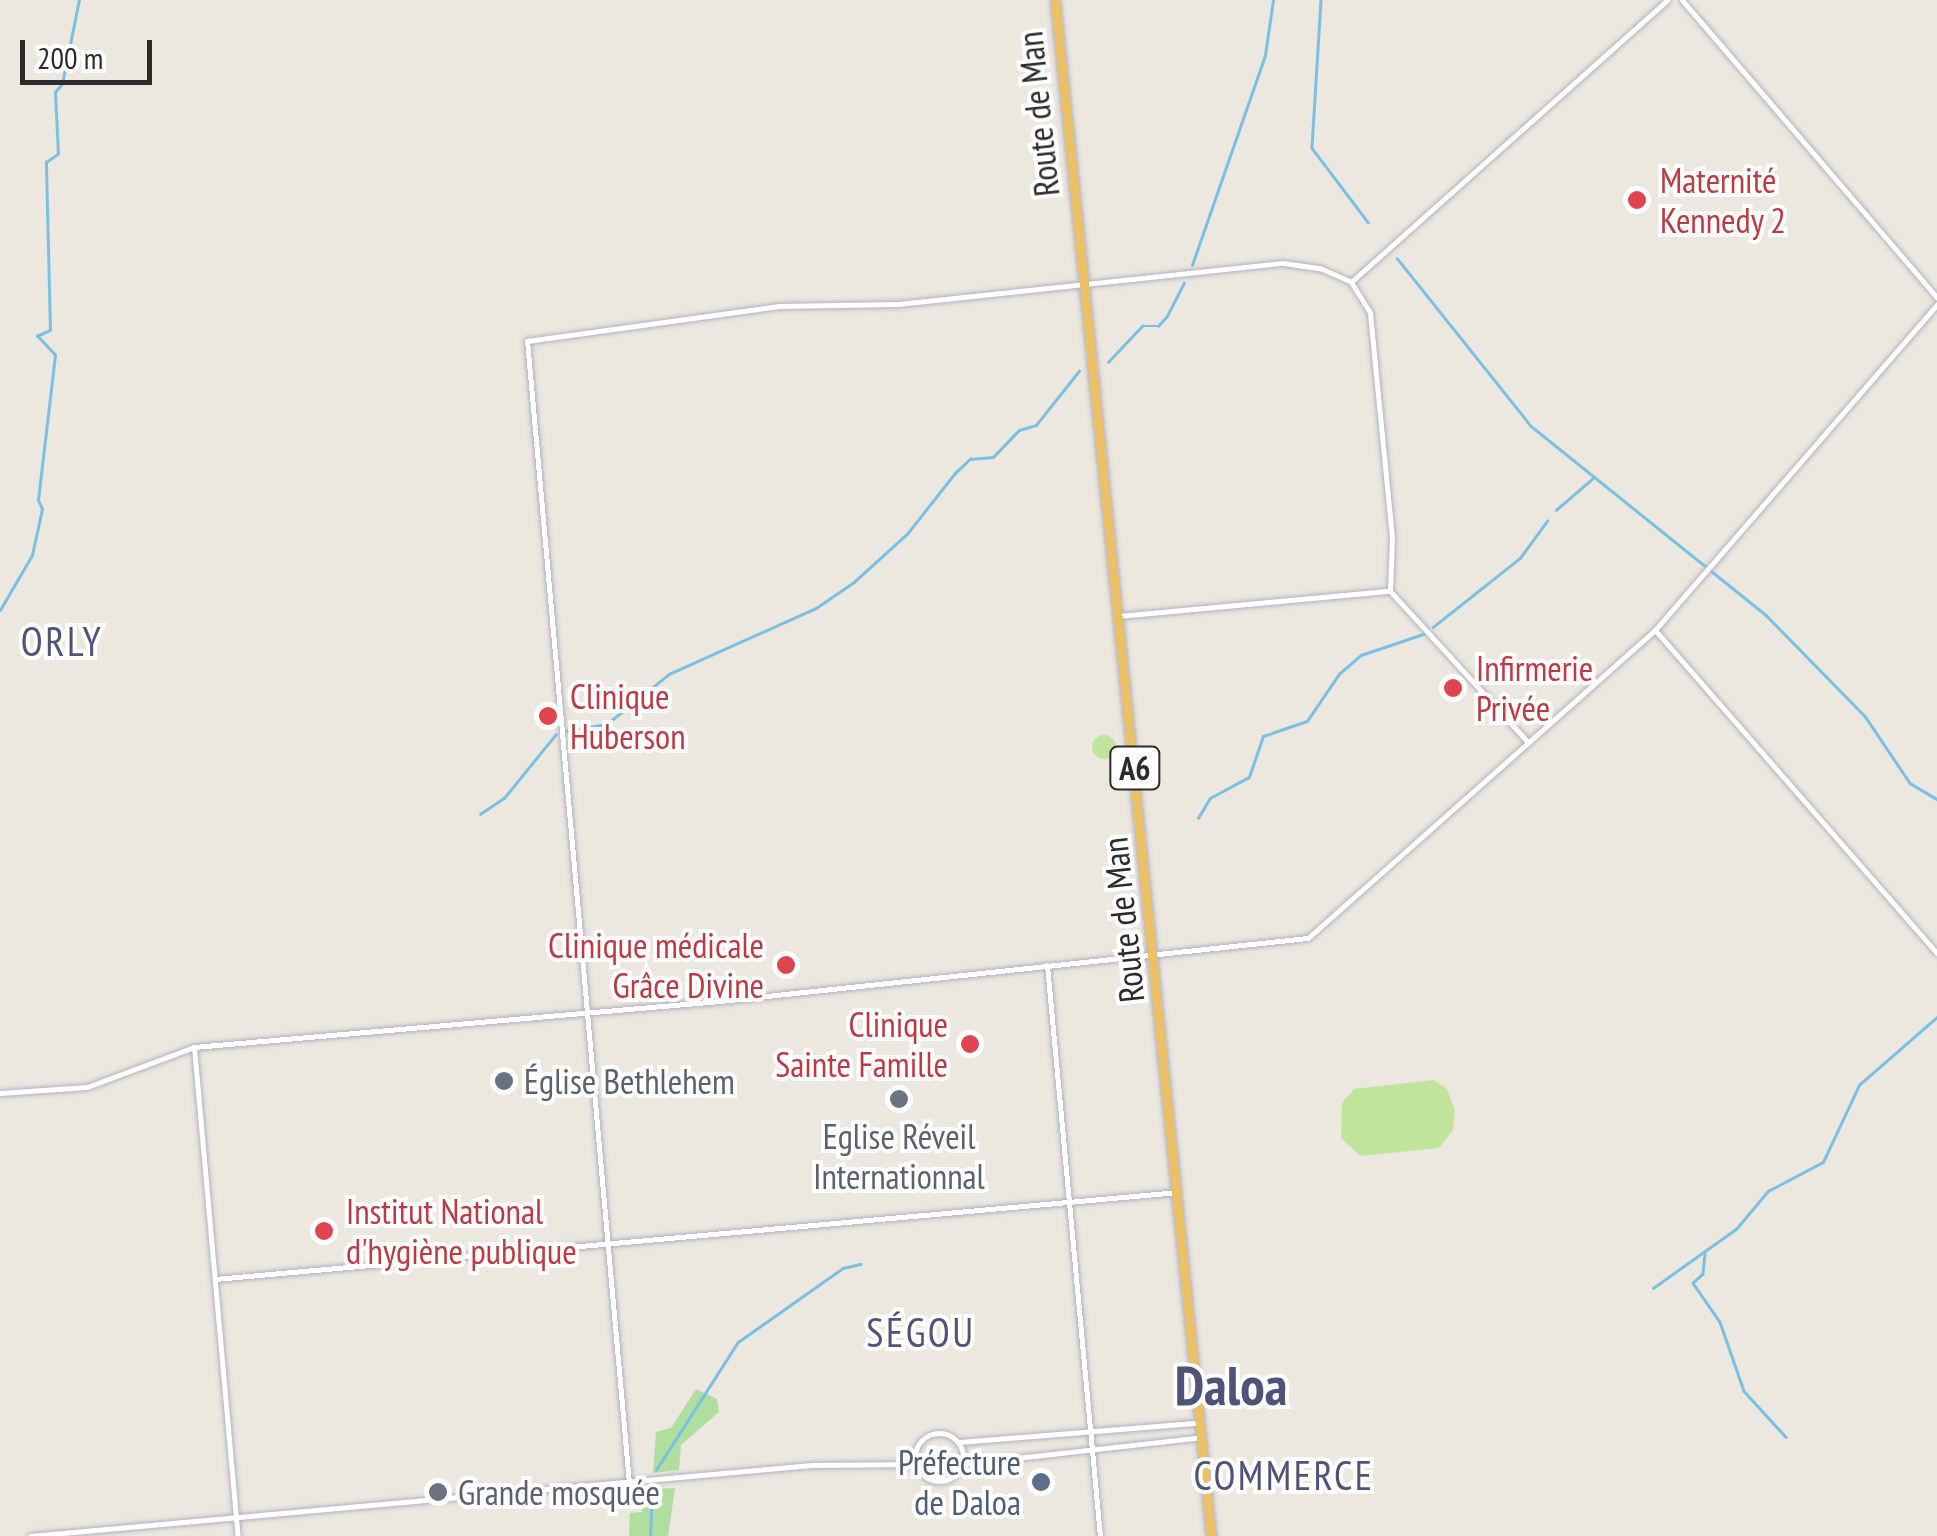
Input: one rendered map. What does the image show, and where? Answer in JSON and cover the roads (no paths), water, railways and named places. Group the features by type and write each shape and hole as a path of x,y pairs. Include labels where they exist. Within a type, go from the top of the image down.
{"highway":[{"name":"Route de Man","path":"1055,0 1211,1536"}],"street":[{"path":"1351,282 1668,0"},
{"path":"0,1093 87,1088 194,1047 588,1013 1308,938 1656,630 1777,482 1937,301 1682,0"},
{"path":"630,1483 527,341 706,313 898,304 1082,281 1283,263 1320,268 1351,282 1367,304 1374,330 1392,538 1390,592 1527,741"},
{"path":"1118,616 1390,592"},
{"path":"1656,630 1937,953"},
{"path":"1047,965 1100,1536"},
{"path":"194,1047 238,1536"},
{"path":"216,1280 1178,1192"},
{"path":"898,1459 938,1432 959,1442 1200,1423"},
{"path":"30,1536 898,1459 916,1464 939,1482 963,1464 1202,1437"},
{"path":"959,1442 963,1464"},
{"path":"916,1450 916,1464"}],"waterway":[{"path":"0,610 32,555 42,509 38,500 55,355 37,336 50,330 46,162 58,154 55,92 62,84 79,0"},
{"path":"1192,265 1265,55 1273,0"},
{"path":"1321,0 1312,148 1368,222"},
{"path":"1397,258 1531,426 1766,615 1865,716 1910,783 1937,799"},
{"path":"1108,362 1142,326 1158,326 1184,283"},
{"path":"565,731 607,724 669,674 816,608 854,582 907,534 955,473 970,459 993,457 1019,430 1036,425 1079,371"},
{"path":"1556,510 1593,478"},
{"path":"1433,627 1520,558 1547,521"},
{"path":"1272,733 1307,721 1339,674 1361,655 1426,633"},
{"path":"480,814 504,798 556,734"},
{"path":"1198,818 1210,798 1249,777 1263,736 1270,734"},
{"path":"1653,1288 1736,1229 1768,1191 1823,1162 1859,1085 1937,1017"},
{"path":"1705,1254 1703,1274 1693,1283 1720,1322 1744,1391 1786,1437"},
{"path":"656,1470 738,1342 843,1268 861,1264"},
{"path":"650,1536 652,1488"}],"place":[{"name":"Maternité Kennedy 2","path":"1637,200"},
{"name":"Infirmerie Privée","path":"1453,688"},
{"name":"Clinique Huberson","path":"548,716"},
{"name":"Clinique médicale Grâce Divine","path":"786,965"},
{"name":"Clinique Sainte Famille","path":"970,1044"},
{"name":"Église Bethlehem","path":"504,1081"},
{"name":"Eglise Réveil Internationnal","path":"899,1099"},
{"name":"Institut National d'hygiène publique","path":"324,1231"},
{"name":"Préfecture de Daloa","path":"1041,1482"},
{"name":"Grande mosquée","path":"438,1492"}],"district":[{"name":"ORLY","path":"62,641"},
{"name":"SÉGOU","path":"921,1332"},
{"name":"Daloa","path":"1231,1385"},
{"name":"COMMERCE","path":"1284,1475"}]}
